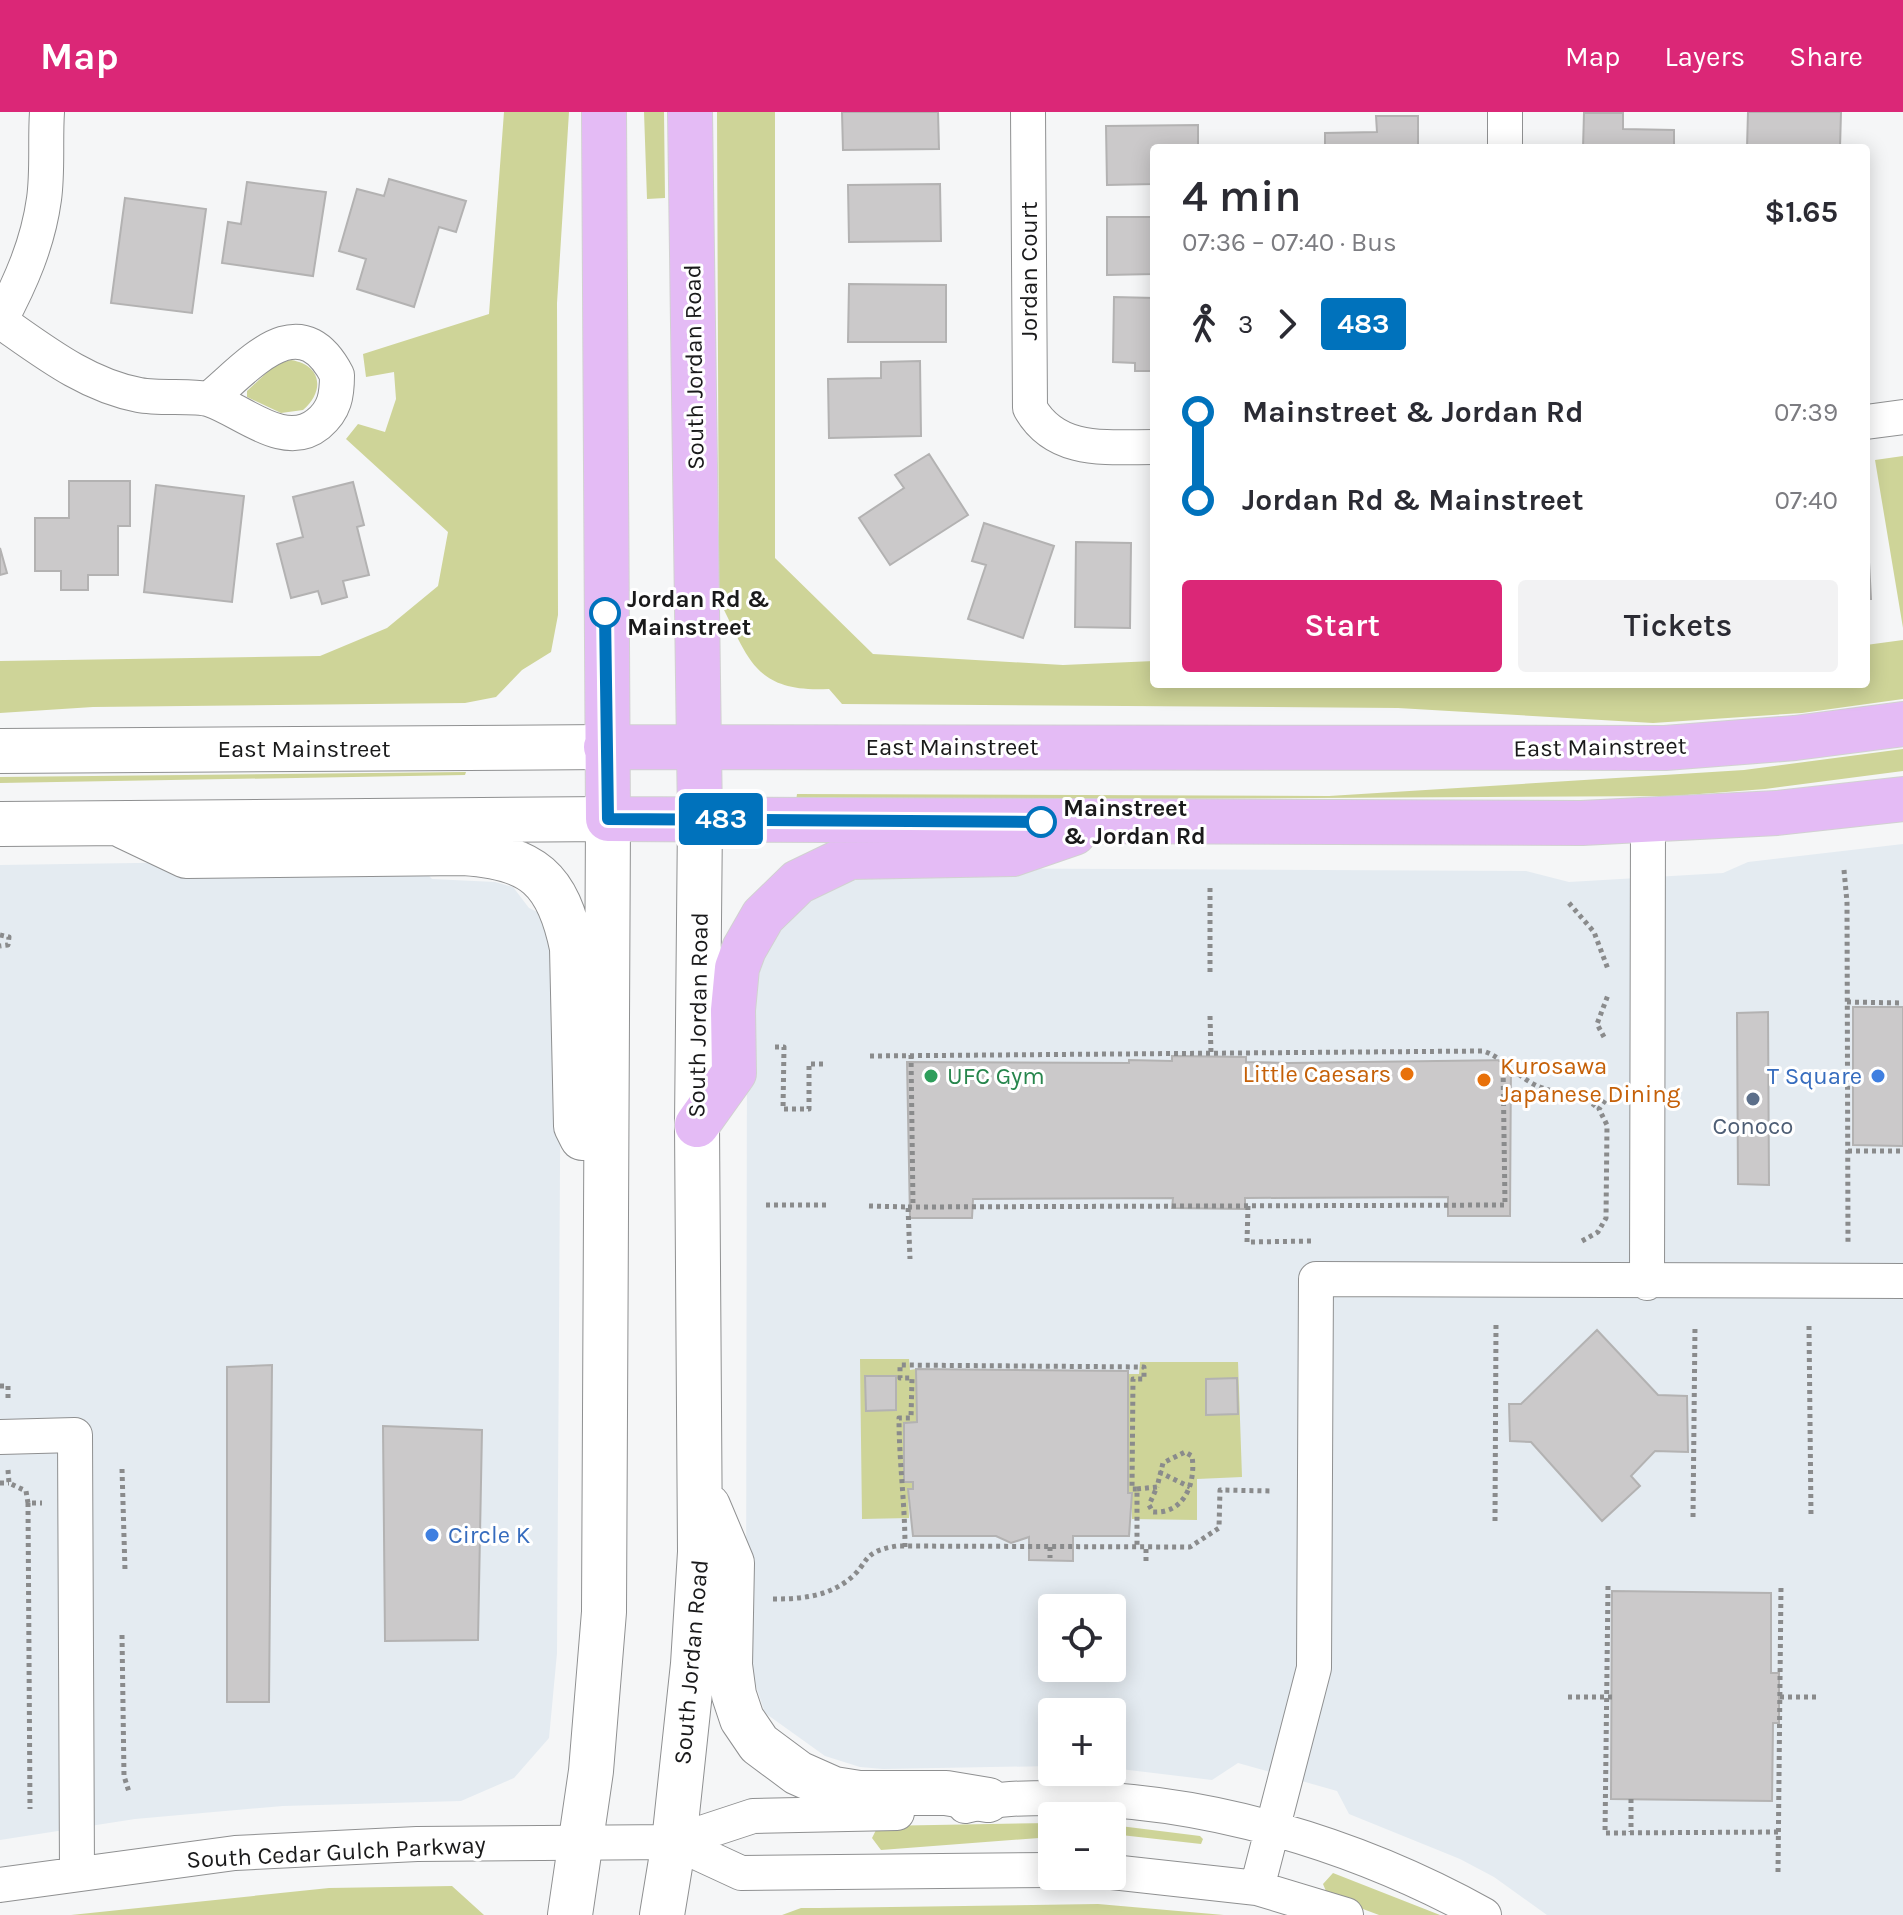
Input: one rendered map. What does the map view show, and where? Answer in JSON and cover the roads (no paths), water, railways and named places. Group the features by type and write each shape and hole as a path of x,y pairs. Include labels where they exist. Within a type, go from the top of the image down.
{"main road":[{"path":"570,1915 582,1844 601,1684 604,1612 608,819 604,112"},
{"name":"South Jordan Road","path":"662,1915 674,1842 699,1594 697,1125 700,819 690,112"},
{"name":"East Mainstreet","path":"0,751 606,747 1665,748 1795,738 1903,724"},
{"path":"0,824 700,819 1525,824 1777,813 1903,799"},
{"path":"697,1125 734,1073 733,1010 737,968 744,949 763,916 798,882 850,857 1013,854 1103,822"},
{"path":"115,823 186,856 475,854 508,859 537,873 554,892 567,920 575,977 576,1126 605,1183"},
{"path":"699,1485 732,1563 730,1665 734,1695 742,1719 759,1744 798,1773 834,1789 859,1793 946,1793 988,1800"}],"street":[{"path":"47,112 44,198 39,225 23,275 0,321 62,365 115,388 161,399 209,399"},
{"name":"Jordan Court","path":"1028,112 1030,408 1041,428 1058,439 1150,447"},
{"path":"1505,112 1505,144"},
{"path":"1870,421 1903,417"},
{"path":"1647,1283 1648,821"},
{"path":"1257,1888 1308,1701 1316,1647 1316,1279 1647,1283 1903,1281"},
{"path":"5,1435 75,1435 77,1872"},
{"name":"South Cedar Gulch Parkway","path":"0,1885 77,1872 235,1853 322,1848 674,1842 753,1816 946,1811 988,1800 1126,1801 1272,1829 1364,1860 1484,1915"},
{"name":"South Cedar Gulch Parkway","path":"674,1842 741,1873 1038,1870"},
{"path":"1126,1874 1257,1888 1346,1915"}],"place":[{"name":"Jordan Rd & Mainstreet","path":"605,613"},
{"name":"Mainstreet & Jordan Rd","path":"1041,822"},
{"name":"Little Caesars","path":"1407,1074"},
{"name":"UFC Gym","path":"931,1076"},
{"name":"T Square","path":"1878,1076"},
{"name":"Kurosawa Japanese Dining","path":"1484,1080"},
{"name":"Conoco","path":"1753,1099"},
{"name":"Circle K","path":"432,1535"}]}
